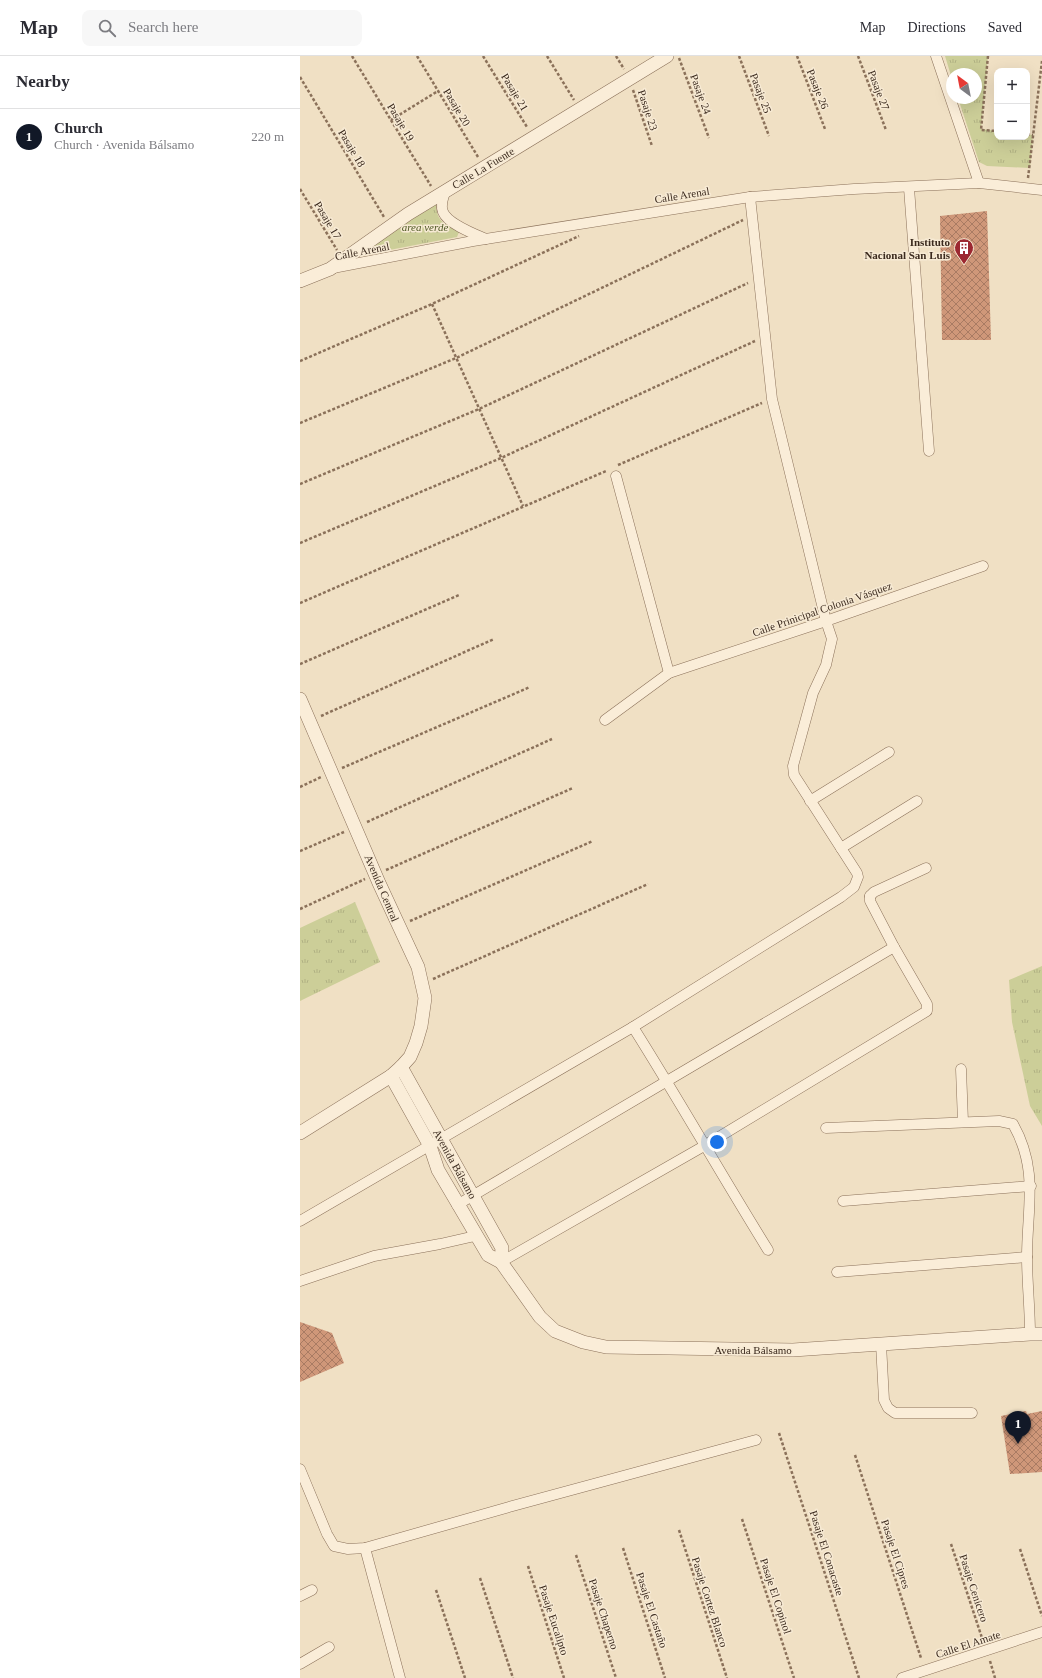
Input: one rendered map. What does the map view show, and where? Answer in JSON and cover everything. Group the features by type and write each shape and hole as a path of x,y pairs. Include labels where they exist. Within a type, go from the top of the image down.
{"street":[{"name":"Calle La Fuente","path":"300,281 330,269 390,226 441,193 667,56"},
{"path":"936,56 979,183"},
{"name":"Calle Arenal","path":"330,269 486,239 750,197 854,189 909,188 979,183 1042,190"},
{"path":"909,188 929,450"},
{"path":"441,193 443,211 447,219 469,232 486,239"},
{"path":"300,1221 633,1027 854,888 858,877 794,775 793,766 812,693 826,665 832,639 826,621 772,400 750,197"},
{"path":"615,470 669,673"},
{"name":"Calle Prinicipal Colonia Vásquez","path":"605,720 669,673 826,621 983,566"},
{"name":"Avenida Central","path":"300,699 418,967 425,998 421,1026 416,1043 410,1057 401,1067 391,1076 300,1133"},
{"path":"810,801 889,752"},
{"path":"840,848 917,801"},
{"path":"870,896 874,892 926,868"},
{"path":"854,888 870,896"},
{"path":"501,1262 704,1146 927,1011 927,1004 894,947 870,901 870,896"},
{"path":"456,1204 894,947"},
{"path":"633,1027 768,1250"},
{"name":"Avenida Bálsamo","path":"401,1067 502,1248 501,1262"},
{"path":"960,1070 963,1122"},
{"name":"Avenida Bálsamo","path":"391,1076 430,1146 438,1170 475,1236 488,1256 501,1262 540,1317 555,1331 583,1342 606,1347 793,1350 1036,1334"},
{"path":"826,1128 999,1121 1013,1124 1020,1137 1029,1170 1031,1186 1027,1257 1036,1334"},
{"path":"842,1202 1031,1186"},
{"path":"300,1281 374,1256 475,1236"},
{"path":"837,1272 1027,1257"},
{"path":"881,1344 884,1400 888,1408 895,1413 972,1413"},
{"path":"301,1473 327,1534 334,1546 348,1549 365,1548 756,1440"},
{"path":"365,1548 400,1678"},
{"path":"300,1596 312,1590"},
{"name":"Calle El Amate","path":"902,1678 1042,1632"},
{"path":"300,1664 329,1648"}],"path":[{"name":"Pasaje 19","path":"352,56 391,120 441,193"},
{"name":"Pasaje 20","path":"417,56 484,167"},
{"name":"Pasaje 21","path":"483,56 533,137"},
{"path":"547,56 579,109"},
{"name":"Pasaje 24","path":"678,56 709,138"},
{"name":"Pasaje 25","path":"739,56 769,136"},
{"name":"Pasaje 26","path":"796,56 826,129"},
{"name":"Pasaje 27","path":"858,56 886,130"},
{"path":"988,56 981,130 994,131"},
{"path":"1027,188 1042,61"},
{"name":"Pasaje 18","path":"300,77 390,226"},
{"name":"Pasaje 23","path":"630,79 652,146"},
{"path":"391,120 438,91"},
{"name":"Pasaje 17","path":"300,189 343,260"},
{"path":"300,423 456,358 752,215"},
{"path":"300,361 432,304 582,235"},
{"path":"300,484 479,409 759,278"},
{"path":"432,304 523,506"},
{"path":"300,543 501,458 765,336"},
{"path":"300,603 523,506 615,470 772,400"},
{"path":"300,664 459,595"},
{"path":"310,721 494,639"},
{"path":"300,787 530,687"},
{"path":"300,850 356,827 552,738"},
{"path":"300,909 376,874 573,788"},
{"path":"399,926 593,841"},
{"path":"422,984 648,884"},
{"name":"Pasaje El Conacaste","path":"779,1433 859,1678"},
{"name":"Pasaje El Cipres","path":"855,1455 921,1658"},
{"name":"Pasaje El Copinol","path":"742,1519 794,1678"},
{"name":"Pasaje Cortez Blanco","path":"679,1530 727,1678"},
{"name":"Pasaje Cenicero","path":"952,1544 982,1638"},
{"name":"Pasaje El Castaño","path":"623,1548 666,1678"},
{"path":"1020,1549 1042,1616"},
{"name":"Pasaje Chaperno","path":"576,1555 616,1678"},
{"name":"Pasaje Eucalipto","path":"528,1566 564,1678"},
{"path":"480,1578 513,1678"},
{"path":"436,1590 464,1678"},
{"path":"990,1661 995,1678"}],"green space":[{"path":"945,56 988,56 981,129 994,131 994,140 1030,140 1030,134 1033,135 1030,168 987,166 979,162 960,104 982,104 982,68 949,68"},
{"name":"area verde","path":"436,204 440,219 459,232 457,237 379,252 369,251 368,246"},
{"path":"355,902 380,962 300,1001 300,928"},
{"path":"1042,966 1042,1126 1030,1106 1012,1022 1009,980"}],"building":[{"name":"Instituto Nacional San Luis","path":"987,211 991,340 942,340 940,216"},
{"path":"300,1322 332,1333 344,1363 300,1382"},
{"path":"1026,1411 1027,1414 1042,1411 1042,1472 1010,1474 1001,1416"}],"place":[{"name":"Instituto Nacional San Luis","path":"964,265"},
{"name":"Church","path":"1018,1444"}]}
